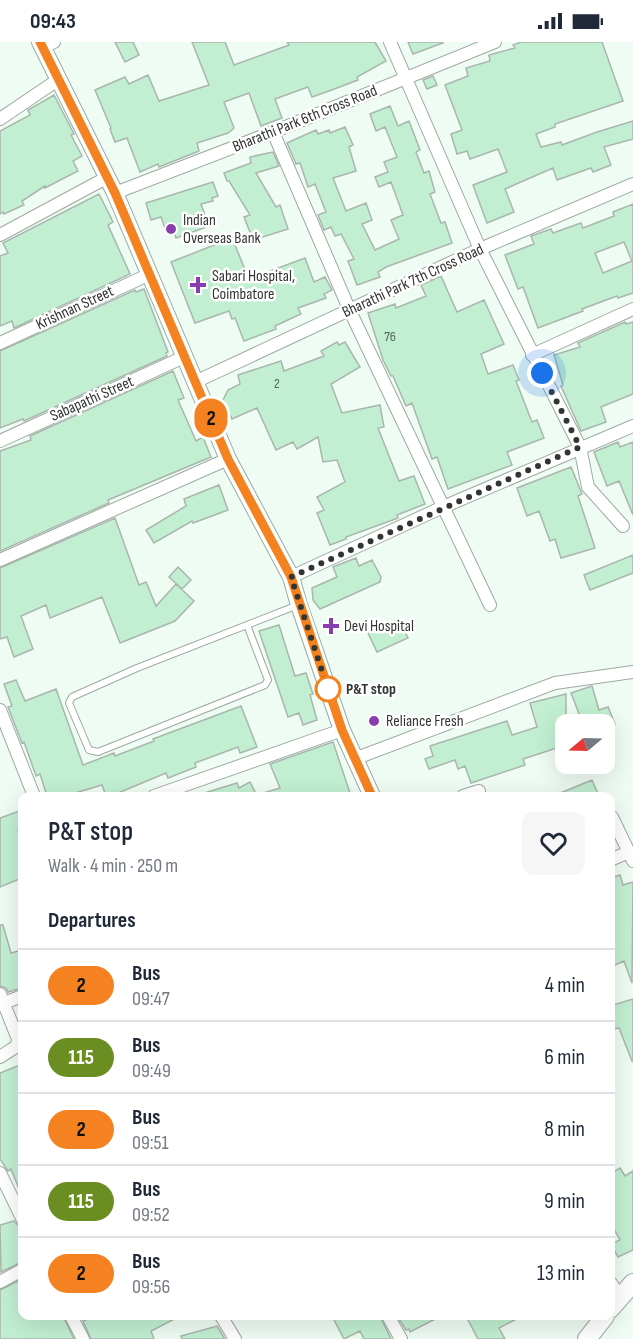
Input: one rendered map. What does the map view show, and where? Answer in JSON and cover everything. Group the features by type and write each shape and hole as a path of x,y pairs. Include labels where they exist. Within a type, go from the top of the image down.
{"main road":[{"path":"46,44 59,79 111,185 228,459 291,577 342,730 370,792"},
{"path":"615,1296 633,1283"},
{"path":"587,1339 602,1320"}],"street":[{"path":"390,42 480,249 580,447 588,488 623,526"},
{"name":"Bharathi Park 6th Cross Road","path":"0,235 111,185 273,132 495,42"},
{"path":"0,118 59,79"},
{"path":"273,132 350,310 490,605"},
{"name":"Bharathi Park 7th Cross Road","path":"195,382 480,249 633,183"},
{"name":"Krishnan Street","path":"0,343 150,274"},
{"path":"532,355 633,309"},
{"name":"Sabapathi Street","path":"0,441 184,357"},
{"path":"291,577 443,507 633,426"},
{"path":"0,560 228,459"},
{"path":"354,759 555,683 633,672"},
{"path":"0,710 32,792"},
{"path":"165,792 342,730"},
{"path":"615,824 631,856 615,859"},
{"path":"0,1057 16,1046 18,1039 2,999 18,997"},
{"path":"1,1176 18,1210"},
{"path":"0,1282 18,1272"},
{"path":"73,1320 83,1339"},
{"path":"223,1320 235,1339"},
{"path":"390,1320 401,1339"}],"lane":[{"path":"247,625 268,680 265,686 98,752 89,750 69,703 72,697 137,668 299,604"}],"building":[{"path":"115,42 133,42 139,55 125,62"},
{"path":"192,42 225,42 234,65 289,45 287,42 375,42 386,61 357,77 358,80 312,97 308,87 275,99 282,118 261,126 249,93 224,102 234,128 228,133 197,143 199,151 140,172 127,138 115,142 95,90 125,77 129,84 148,75 159,101 209,85"},
{"path":"408,42 442,42 443,43 413,54"},
{"path":"521,42 602,42 623,101 555,124 555,127 536,134 541,147 561,142 562,145 633,121 633,139 604,147 611,165 593,172 591,168 557,180 553,168 505,189 514,212 487,223 473,185 507,172 498,149 470,159 467,151 457,154 451,134 462,130 445,85 468,76 466,68 490,61 489,55 515,48 513,45"},
{"path":"433,76 437,85 427,89 423,80"},
{"path":"54,95 74,134 71,135 82,156 73,161 78,171 45,188 45,186 22,201 24,205 0,214 0,131 30,115 28,110"},
{"path":"390,106 398,126 409,121 420,150 416,152 424,173 429,171 435,192 430,194 441,223 445,222 452,243 386,267 378,272 380,277 357,285 348,261 354,259 341,234 335,236 331,227 324,230 318,215 326,212 315,184 308,187 300,163 296,164 287,143 316,130 318,134 329,130 330,133 345,127 353,145 349,147 356,171 333,178 346,211 366,203 372,220 362,224 375,250 399,239 391,220 403,215 391,182 379,187 375,177 388,172 384,162 397,157 385,127 376,131 370,114"},
{"path":"273,152 279,166 256,173 276,207 280,205 288,229 253,240 244,217 250,215 224,173 251,163 250,157"},
{"path":"213,182 218,196 212,198 213,201 201,204 209,226 176,238 173,229 166,231 161,217 151,220 146,203"},
{"path":"99,194 113,222 108,225 130,274 14,328 12,321 0,326 0,256 8,253 3,243"},
{"path":"633,204 633,293 618,298 617,296 538,328 523,287 518,289 505,255 534,244 531,236 551,229 553,233 581,223 583,228 614,216 613,212","holes":["624,242 632,261 603,273 595,253"]},
{"path":"232,238 249,279 305,258 314,282 325,277 332,290 324,294 326,298 298,308 301,314 275,326 276,329 244,341 235,318 232,319 229,311 195,323 171,262"},
{"path":"441,276 457,312 484,300 504,344 481,354 488,374 513,365 519,380 516,381 532,422 537,420 544,438 507,452 512,465 448,489 437,457 432,459 412,403 406,406 383,360 368,313 395,304 396,308 426,296 421,285"},
{"path":"144,289 168,352 167,356 24,421 23,419 0,428 0,351 135,290 136,292"},
{"path":"625,322 626,324 633,322 633,394 601,407 606,422 581,431 561,386 563,385 554,355 580,347 578,343"},
{"path":"337,342 339,345 345,342 360,367 331,384 342,413 380,405 384,427 378,428 399,481 414,476 425,504 397,515 398,518 330,545 317,513 324,510 317,497 345,482 337,460 323,462 318,437 297,449 293,442 276,450 257,408 232,419 223,400 228,390 240,384 238,375 281,361 284,371 324,356 321,351"},
{"path":"173,371 184,398 178,400 196,441 203,437 211,457 108,500 109,503 0,551 0,451 31,440 30,436"},
{"path":"618,442 620,447 633,442 633,515 619,481 607,486 594,452"},
{"path":"571,467 582,494 578,496 595,548 561,558 555,539 550,541 539,511 527,516 517,488"},
{"path":"219,485 228,510 193,523 192,521 154,543 146,530 186,506 184,499"},
{"path":"115,518 139,585 146,582 156,606 176,584 194,601 175,621 120,643 102,597 50,618 46,605 21,616 33,649 14,657 7,637 0,639 0,568"},
{"path":"633,555 633,573 590,590 584,575"},
{"path":"356,558 359,566 372,560 381,577 380,582 320,609 313,600 312,588 337,577 333,567"},
{"path":"178,567 191,580 182,589 169,577"},
{"path":"399,619 408,638 377,652 368,633"},
{"path":"279,625 295,676 306,673 313,694 310,695 317,720 303,725 299,713 288,717 259,631"},
{"path":"16,680 25,701 56,689 83,765 114,753 115,756 241,706 257,747 240,753 238,747 195,763 196,767 168,778 166,773 121,792 105,792 102,785 78,792 46,792 40,774 36,776 8,707 12,706 4,684"},
{"path":"592,686 599,710 608,707 611,714 579,714 571,693"},
{"path":"566,694 566,714 555,714 555,749 523,759 525,765 471,783 465,766 458,769 455,760 429,769 425,759 433,756 430,746 507,721 512,735 537,727 530,703"},
{"path":"333,742 350,792 267,792 280,788 270,764"},
{"path":"592,780 597,792 563,792"},
{"path":"250,782 255,792 208,792 237,783 239,788"},
{"path":"18,811 18,880 0,887 0,818"},
{"path":"620,875 623,885 633,882 632,983 624,961 615,965 615,876"},
{"path":"0,925 3,925 11,953 18,951 18,989 8,992 6,988 0,986"},
{"path":"633,999 633,1061 619,1028 615,1029 615,1004"},
{"path":"18,1066 18,1186 11,1169 8,1171 0,1159 0,1073"},
{"path":"620,1168 625,1176 633,1171 633,1250 618,1257 615,1251 615,1242 620,1240 615,1231 615,1171"},
{"path":"14,1221 18,1225 18,1264 1,1272 0,1225"},
{"path":"18,1281 18,1320 65,1320 74,1339 0,1339 0,1290"},
{"path":"172,1320 151,1331 154,1339 91,1339 83,1321"},
{"path":"334,1320 382,1320 391,1339 364,1339 360,1331 344,1339"},
{"path":"400,1320 433,1320 410,1332 409,1329 406,1330"},
{"path":"468,1320 514,1320 499,1328 505,1339 478,1339"},
{"path":"217,1326 225,1339 182,1339 181,1336"}],"bus line":[{"name":"2","path":"40,42 115,193 228,459 291,577 342,730 370,792"}],"place":[{"name":"Indian Overseas Bank","path":"171,229"},
{"name":"Sabari Hospital, Coimbatore","path":"198,285"},
{"name":"Devi Hospital","path":"331,626"},
{"name":"P&T stop","path":"328,689"},
{"name":"Reliance Fresh","path":"374,721"}],"route":[{"path":"328,689 291,577 580,447 542,373"}]}
